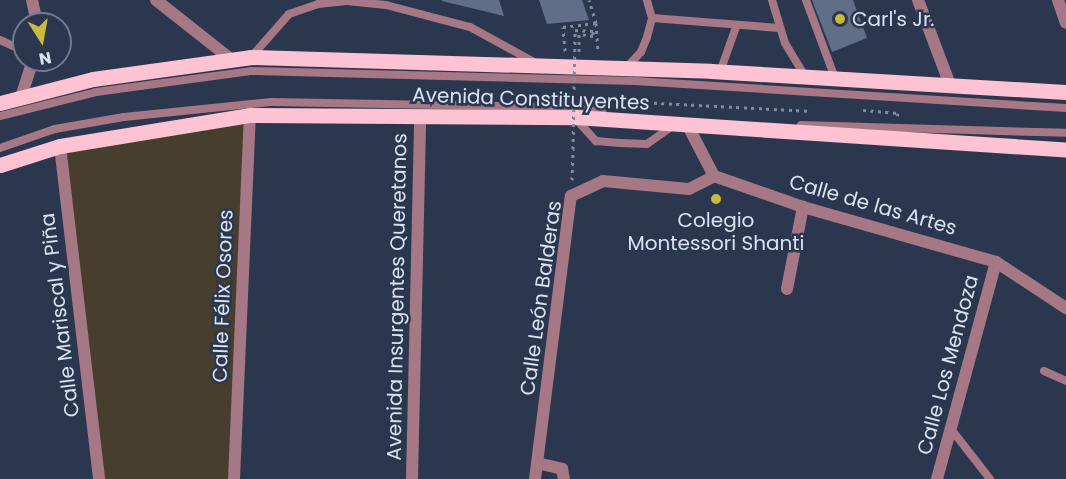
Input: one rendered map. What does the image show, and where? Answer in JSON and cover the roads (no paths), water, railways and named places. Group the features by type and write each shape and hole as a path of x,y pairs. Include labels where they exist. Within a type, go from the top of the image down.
{"main road":[{"name":"Avenida Constituyentes","path":"0,103 93,79 250,57 566,65 949,82 1066,92"},
{"name":"Avenida Constituyentes","path":"0,165 60,146 250,115 421,110 575,117 681,126 1066,150"}],"street":[{"path":"156,0 232,60"},
{"path":"918,0 949,82"},
{"path":"1058,0 1066,23"},
{"path":"21,97 29,72"},
{"name":"Avenida Insurgentes Queretanos","path":"412,479 421,110"},
{"name":"Calle Félix Osores","path":"234,479 250,115"},
{"path":"681,126 714,176"},
{"name":"Calle Mariscal y Piña","path":"60,146 99,479"},
{"name":"Calle de las Artes","path":"714,176 803,207 996,262 1066,308"},
{"name":"Calle León Balderas","path":"535,479 571,196 603,181 689,189 714,176"},
{"path":"787,289 803,207"},
{"name":"Calle Los Mendoza","path":"937,479 996,262"},
{"path":"537,463 562,469 564,479"}],"lane":[{"path":"626,68 641,52 652,18 647,0"},
{"path":"772,0 785,43 805,76"},
{"path":"806,0 835,78"},
{"path":"250,57 289,14 318,4 347,1 386,5 470,27 538,64"},
{"path":"652,18 736,27 780,28"},
{"path":"720,72 736,27"},
{"path":"0,117 96,92 252,71 635,81 1066,108"},
{"path":"0,148 56,129 124,117 271,102 421,110 561,107 675,120 1066,133"},
{"path":"575,117 596,141 647,144 681,126"},
{"path":"1044,371 1066,381"},
{"path":"951,429 990,479"}],"place":[{"name":"Carl's Jr.","path":"840,19"},
{"name":"Colegio Montessori Shanti","path":"716,199"}]}
